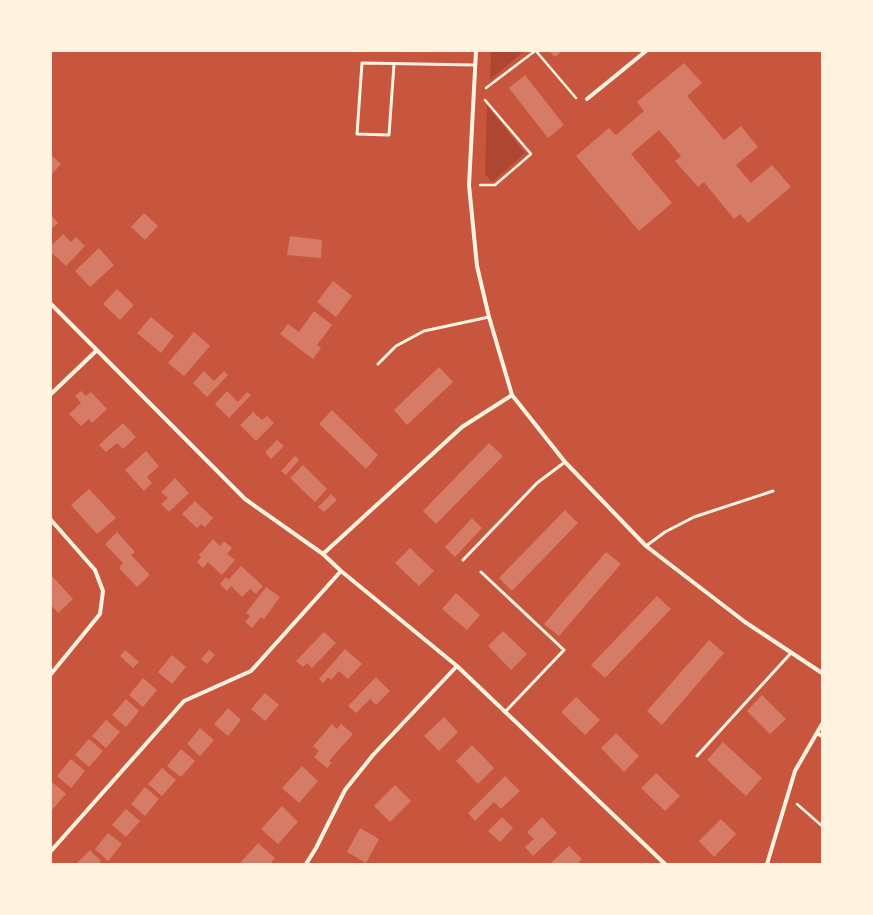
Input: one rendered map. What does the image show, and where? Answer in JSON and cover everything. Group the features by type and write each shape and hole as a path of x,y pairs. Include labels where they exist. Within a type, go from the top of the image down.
{"street":[{"path":"476,51 469,185 477,266 489,317 512,394 565,462 646,546 744,622 822,673"},
{"path":"587,99 646,51"},
{"path":"51,304 244,499 323,554 341,571 458,666 665,864"},
{"path":"51,394 96,351"},
{"path":"323,554 462,427 512,394"},
{"path":"51,520 95,570 103,591 100,614 51,674"},
{"path":"51,850 184,701 251,671 341,571"},
{"path":"306,864 316,848 345,790 372,755 458,666"},
{"path":"767,864 795,771 822,724"},
{"path":"817,733 822,736"}],"lane":[{"path":"394,64 390,135 358,134 362,63 475,66"},
{"path":"378,364 396,346 424,331 489,317"},
{"path":"463,560 537,483 565,462"},
{"path":"646,546 665,532 694,517 773,491"},
{"path":"481,572 564,650 505,712"},
{"path":"697,756 791,653"}],"path":[{"path":"479,93 536,51 581,104 587,99"},
{"path":"469,185 495,184 531,154 474,88"},
{"path":"788,796 822,826"}],"shaded area":[{"path":"491,51 524,51 490,80"},
{"path":"487,105 525,153 492,182 485,174"}],"building":[{"path":"549,51 562,51 555,57"},
{"path":"684,63 702,83 687,96 724,140 741,126 758,147 736,165 751,183 772,165 791,187 748,223 740,214 734,219 704,182 698,187 675,161 681,156 659,130 631,154 672,203 639,231 576,156 609,128 616,135 644,111 637,102"},
{"path":"525,75 564,125 548,138 509,88"},
{"path":"51,155 61,164 51,175"},
{"path":"144,213 158,226 145,240 131,227"},
{"path":"51,215 58,223 51,229"},
{"path":"63,234 71,242 76,237 85,246 66,266 51,252 51,246"},
{"path":"290,236 322,240 321,258 287,255"},
{"path":"99,248 114,265 90,287 75,271"},
{"path":"333,281 352,296 336,317 317,302"},
{"path":"117,289 134,305 120,320 103,304"},
{"path":"314,311 332,325 317,345 321,348 313,359 280,334 288,324 299,332"},
{"path":"151,317 174,336 161,353 137,333"},
{"path":"194,332 210,346 184,376 168,363"},
{"path":"439,367 453,382 407,425 394,410"},
{"path":"204,371 214,381 224,371 228,375 207,397 193,383"},
{"path":"81,391 86,396 91,392 107,409 92,423 89,419 81,426 69,414 81,403 75,396"},
{"path":"227,391 238,402 247,392 251,395 229,418 215,404"},
{"path":"332,410 378,455 366,469 319,424"},
{"path":"253,412 262,420 267,416 274,423 256,441 240,425"},
{"path":"123,423 136,437 123,449 117,443 106,452 99,445"},
{"path":"277,440 284,446 271,459 265,452"},
{"path":"489,443 503,456 436,524 423,511"},
{"path":"146,451 159,466 147,477 152,483 144,491 125,470"},
{"path":"295,456 299,460 286,475 281,471"},
{"path":"303,465 327,489 315,502 290,478"},
{"path":"175,478 189,493 169,512 161,504 168,498 161,492"},
{"path":"89,489 116,518 97,534 71,505"},
{"path":"331,494 337,500 324,512 318,507"},
{"path":"195,501 213,518 205,527 201,524 197,528 182,514"},
{"path":"565,510 578,523 512,591 499,578"},
{"path":"472,518 482,528 455,557 445,547"},
{"path":"117,532 135,552 131,555 150,575 137,587 119,568 123,563 105,544"},
{"path":"213,539 220,546 224,541 232,548 227,554 235,560 222,575 208,562 203,568 197,562 201,557 199,555"},
{"path":"410,548 434,571 419,586 395,563"},
{"path":"606,552 621,564 559,636 544,624"},
{"path":"241,566 263,586 256,594 250,589 242,597 231,586 227,591 220,584 226,577 228,580"},
{"path":"51,575 73,599 58,613 51,605"},
{"path":"266,587 280,597 264,619 261,617 252,628 245,622 250,616 246,613"},
{"path":"456,593 480,615 467,630 442,609"},
{"path":"657,596 671,609 605,678 591,665"},
{"path":"503,631 527,654 511,670 488,646"},
{"path":"324,632 336,643 312,668 307,663 303,667 296,661"},
{"path":"709,640 724,653 662,725 647,711"},
{"path":"345,649 362,664 348,679 339,671 331,680 328,677 323,683 319,679"},
{"path":"125,650 139,662 133,668 120,656"},
{"path":"209,650 215,655 207,664 201,659"},
{"path":"172,655 186,667 172,684 158,672"},
{"path":"376,677 390,691 376,705 370,699 356,713 348,706"},
{"path":"143,678 157,690 143,707 129,695"},
{"path":"265,693 279,705 265,721 251,709"},
{"path":"762,695 786,719 770,734 747,711"},
{"path":"576,697 600,720 585,735 561,712"},
{"path":"126,699 139,711 126,727 112,715"},
{"path":"228,708 241,720 228,736 214,724"},
{"path":"444,717 458,732 439,751 424,736"},
{"path":"106,720 120,732 106,748 92,736"},
{"path":"332,724 337,729 341,724 353,734 329,761 332,763 327,768 314,757 319,751 313,746"},
{"path":"200,728 214,740 200,756 187,744"},
{"path":"616,733 639,756 624,772 601,748"},
{"path":"89,739 103,751 89,767 75,755"},
{"path":"723,742 762,778 746,796 707,760"},
{"path":"472,745 494,768 478,784 456,761"},
{"path":"181,749 195,761 181,777 167,766"},
{"path":"71,759 85,771 71,788 57,776"},
{"path":"302,766 318,781 299,803 282,788"},
{"path":"162,768 176,780 162,796 148,784"},
{"path":"656,773 680,796 665,811 641,788"},
{"path":"505,776 520,791 501,809 494,802 475,821 468,813"},
{"path":"52,782 66,794 52,810 51,809"},
{"path":"395,785 411,801 390,822 374,806"},
{"path":"145,787 159,799 145,816 131,804"},
{"path":"282,806 298,822 278,844 261,829"},
{"path":"126,809 140,821 126,837 112,825"},
{"path":"502,817 513,828 500,842 488,831"},
{"path":"542,817 557,833 533,856 525,847 534,839 527,832"},
{"path":"721,819 736,834 714,857 699,841"},
{"path":"360,828 379,839 366,863 347,852"},
{"path":"108,833 122,844 108,861 95,849"},
{"path":"258,843 275,858 270,864 239,864"},
{"path":"569,846 582,859 577,864 550,864"},
{"path":"90,850 101,861 98,864 76,864"}]}
